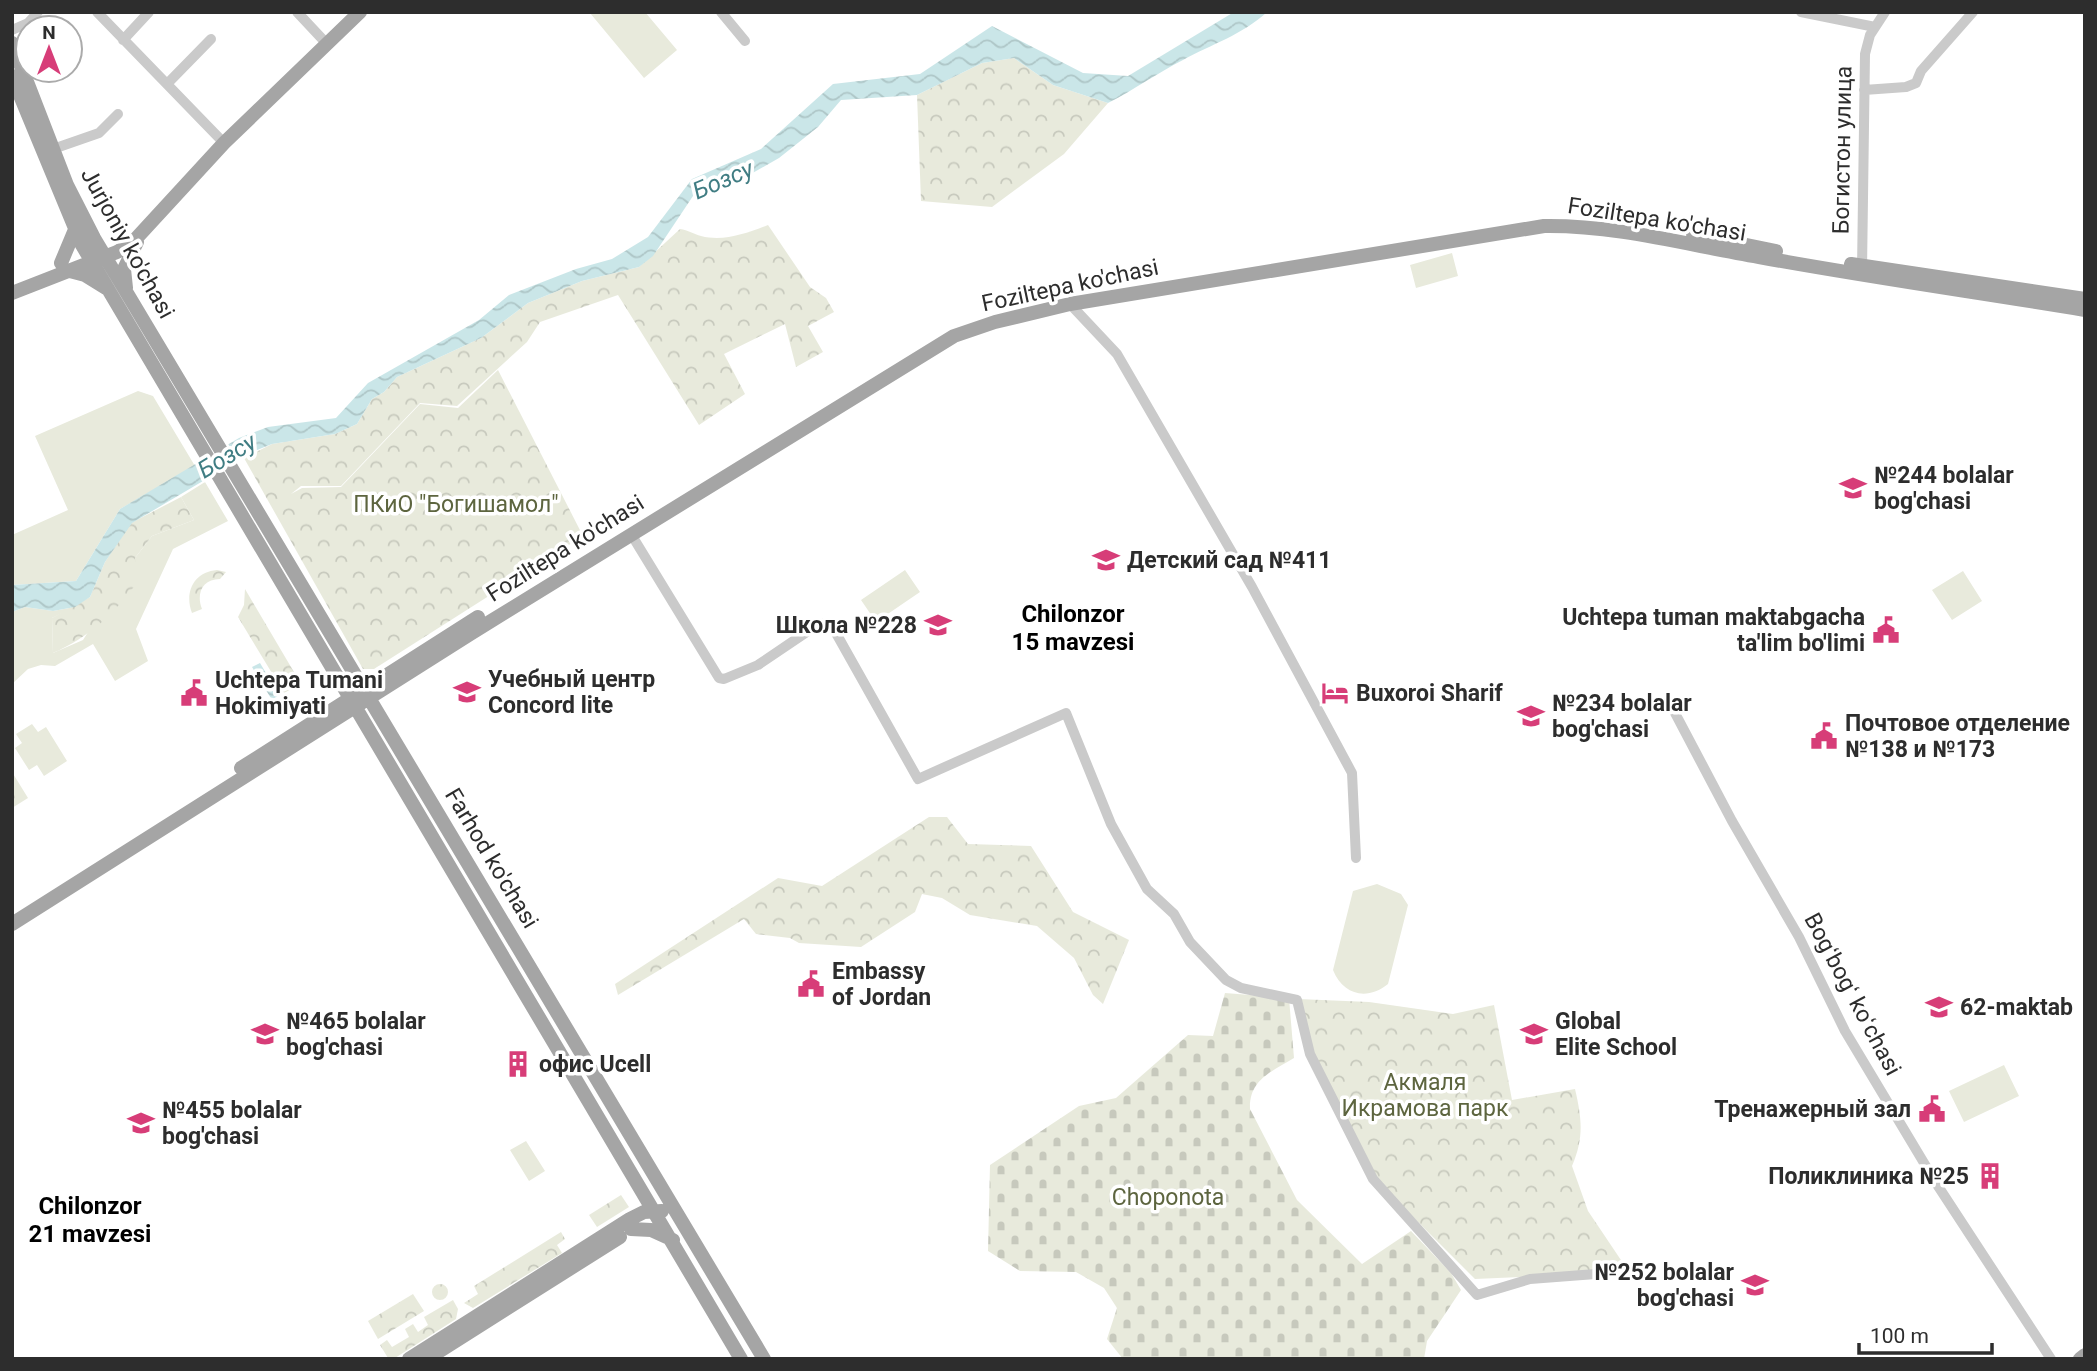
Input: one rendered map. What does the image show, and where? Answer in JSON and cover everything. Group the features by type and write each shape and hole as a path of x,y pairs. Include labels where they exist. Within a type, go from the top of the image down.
{"main road":[{"path":"12,284 132,243 224,143 360,12"},
{"name":"Jurjoniy ko'chasi","path":"12,43 97,255"},
{"name":"Jurjoniy ko'chasi","path":"12,76 74,232 97,255 127,293 180,382"},
{"path":"97,255 128,233 188,172 224,143"},
{"name":"Foziltepa ko'chasi","path":"12,925 366,694 950,330 993,315 1544,226 1592,228 1676,240 2085,310"},
{"path":"127,293 124,278 126,261 145,230"},
{"path":"12,293 64,266 74,232"},
{"name":"Farhod ko'chasi","path":"97,255 110,291 166,390 272,556 366,694 764,1359"},
{"path":"64,266 85,275 110,291"},
{"name":"Foziltepa ko'chasi","path":"1861,270 2085,299"},
{"name":"Foziltepa ko'chasi","path":"366,694 954,336 995,321 1069,301"},
{"name":"Farhod ko'chasi","path":"180,382 352,703 674,1240 741,1359"},
{"name":"Foziltepa ko'chasi","path":"12,916 352,703"},
{"path":"427,1359 631,1224 637,1201 637,1180"},
{"path":"655,1210 659,1180"},
{"path":"409,1359 655,1210 663,1211 689,1230"},
{"path":"631,1224 674,1240"},
{"path":"2080,1359 2085,1355"}],"street":[{"path":"12,30 27,23 38,12"},
{"path":"97,12 224,143"},
{"path":"124,40 149,12"},
{"path":"297,12 326,43"},
{"path":"721,12 745,41"},
{"path":"1801,12 1875,27"},
{"name":"Богистон улица","path":"1861,270 1866,44 1885,12"},
{"path":"1864,90 1906,87 1916,83 1921,71 1973,12"},
{"path":"167,84 211,40"},
{"path":"53,149 99,133 118,114"},
{"path":"1069,301 1117,354 1252,587 1344,757 1352,773 1355,791 1356,858"},
{"path":"631,534 719,678 724,679 758,665 820,622 832,626 918,779 1066,713 1111,824 1147,889 1174,914 1190,942 1226,980 1241,988 1297,1000 1310,1054 1373,1179 1477,1295 1530,1279 1634,1271"},
{"name":"Bogʻbogʻ koʻchasi","path":"1675,713 1732,821 1799,937 1845,1031 1936,1182 2051,1359"}],"green space":[{"path":"645,12 677,50 644,78 590,13"},
{"path":"1014,58 1053,85 1108,103 1064,154 992,207 921,201 917,95 982,63"},
{"name":"ПКиО \"Богишамол\"","path":"768,225 810,287 826,298 834,312 808,326 823,352 796,367 785,324 724,354 745,394 699,425 618,295 540,322 527,342 457,406 420,403 341,486 301,486 291,494 302,488 341,487 420,404 458,408 498,370 583,536 374,669 363,669 244,458 272,444 335,434 357,424 372,399 384,392 397,377 481,338 528,303 582,281 639,267 680,229 718,238 744,234"},
{"path":"1452,253 1458,276 1416,288 1410,265"},
{"path":"138,391 153,396 195,466 120,509 76,581 12,585 12,535 68,510 35,436"},
{"path":"205,482 228,521 173,549 136,629 148,661 115,681 93,644 55,666 41,665 28,669 12,684 12,612 25,607 53,611 75,607 52,618 53,653 83,640 152,536 194,520 181,497"},
{"path":"181,497 194,520 152,536 135,558 136,584 127,595 109,616 89,633 53,653 52,618 90,597 105,562 131,523"},
{"path":"217,570 226,572 220,579 209,582 202,588 202,609 192,613 189,598 193,584 202,575"},
{"path":"905,570 920,592 876,622 861,600"},
{"path":"1963,571 1982,601 1952,620 1932,590"},
{"path":"245,589 301,684 284,693 238,617 244,605"},
{"path":"32,724 38,732 46,727 67,761 44,776 37,765 29,770 15,748 22,743 16,734"},
{"path":"12,772 28,798 12,808"},
{"path":"929,817 947,817 968,844 1031,846 1073,912 1129,940 1103,1004 1093,995 1074,958 1037,926 970,915 942,898 922,894 915,912 861,947 799,943 790,938 756,934 744,919 618,995 615,984 778,878 822,886"},
{"path":"1377,884 1401,894 1408,905 1388,984 1372,993 1356,993 1343,985 1333,970 1353,891"},
{"name":"Choponota","path":"1225,993 1289,998 1294,1058 1257,1084 1250,1109 1297,1200 1362,1264 1411,1231 1451,1273 1461,1290 1427,1341 1424,1359 1123,1359 1107,1339 1117,1308 1104,1288 1076,1272 1020,1271 988,1251 990,1165 1079,1106 1116,1098 1188,1035 1213,1036"},
{"name":"Акмаля Икрамова парк","path":"1298,999 1369,1002 1453,1014 1494,1005 1512,1100 1575,1089 1581,1128 1579,1146 1572,1166 1588,1211 1629,1272 1475,1279 1376,1180 1307,1057"},
{"path":"2004,1065 2019,1096 1964,1122 1949,1091"},
{"path":"526,1141 545,1171 529,1181 510,1150"},
{"path":"621,1195 629,1207 597,1227 589,1215"},
{"path":"561,1232 565,1239 557,1245 562,1253 473,1308 464,1303 478,1294 474,1286"},
{"path":"440,1284 448,1292 440,1300 432,1292"},
{"path":"413,1294 424,1311 378,1339 368,1321"},
{"path":"453,1300 458,1309 456,1319 395,1358 388,1358 380,1345 387,1340 392,1347 409,1337 405,1329 413,1324 418,1332 428,1325 424,1317"}],"water":[{"name":"Бозсу","path":"1234,12 1267,12 1237,33 1173,65 1108,103 1053,85 1014,58 982,63 917,95 841,100 818,127 779,158 735,183 693,196 653,256 639,267 582,281 528,303 481,338 397,377 384,392 372,399 357,424 335,434 272,444 252,452 132,523 105,562 90,597 75,607 53,611 25,607 12,612 12,585 76,581 120,509 239,438 268,427 336,418 368,383 479,320 509,295 576,269 612,259 648,237 692,179 761,149 833,84 920,74 992,26 1083,73 1128,76"},
{"path":"260,663 279,695 272,700 252,667"}],"pier":[{"path":"227,442 240,464 208,484 195,462"}],"place":[{"name":"№244 bolalar bog'chasi","path":"1853,488"},
{"name":"Детский сад №411","path":"1106,560"},
{"name":"Школа №228","path":"938,625"},
{"name":"Uchtepa tuman maktabgacha ta'lim bo'limi","path":"1886,630"},
{"name":"Учебный центр Concord lite","path":"467,692"},
{"name":"Uchtepa Tumani Hokimiyati","path":"194,693"},
{"name":"Buxoroi Sharif","path":"1335,693"},
{"name":"№234 bolalar bog'chasi","path":"1531,716"},
{"name":"Почтовое отделение №138 и №173","path":"1824,736"},
{"name":"Embassy of Jordan","path":"811,984"},
{"name":"62-maktab","path":"1939,1007"},
{"name":"№465 bolalar bog'chasi","path":"265,1034"},
{"name":"Global Elite School","path":"1534,1034"},
{"name":"офис Ucell","path":"518,1064"},
{"name":"Тренажерный зал","path":"1932,1109"},
{"name":"№455 bolalar bog'chasi","path":"141,1123"},
{"name":"Поликлиника №25","path":"1990,1176"},
{"name":"№252 bolalar bog'chasi","path":"1755,1285"}],"district":[{"name":"Chilonzor 15 mavzesi","path":"1073,628"},
{"name":"Chilonzor 21 mavzesi","path":"90,1220"}]}
